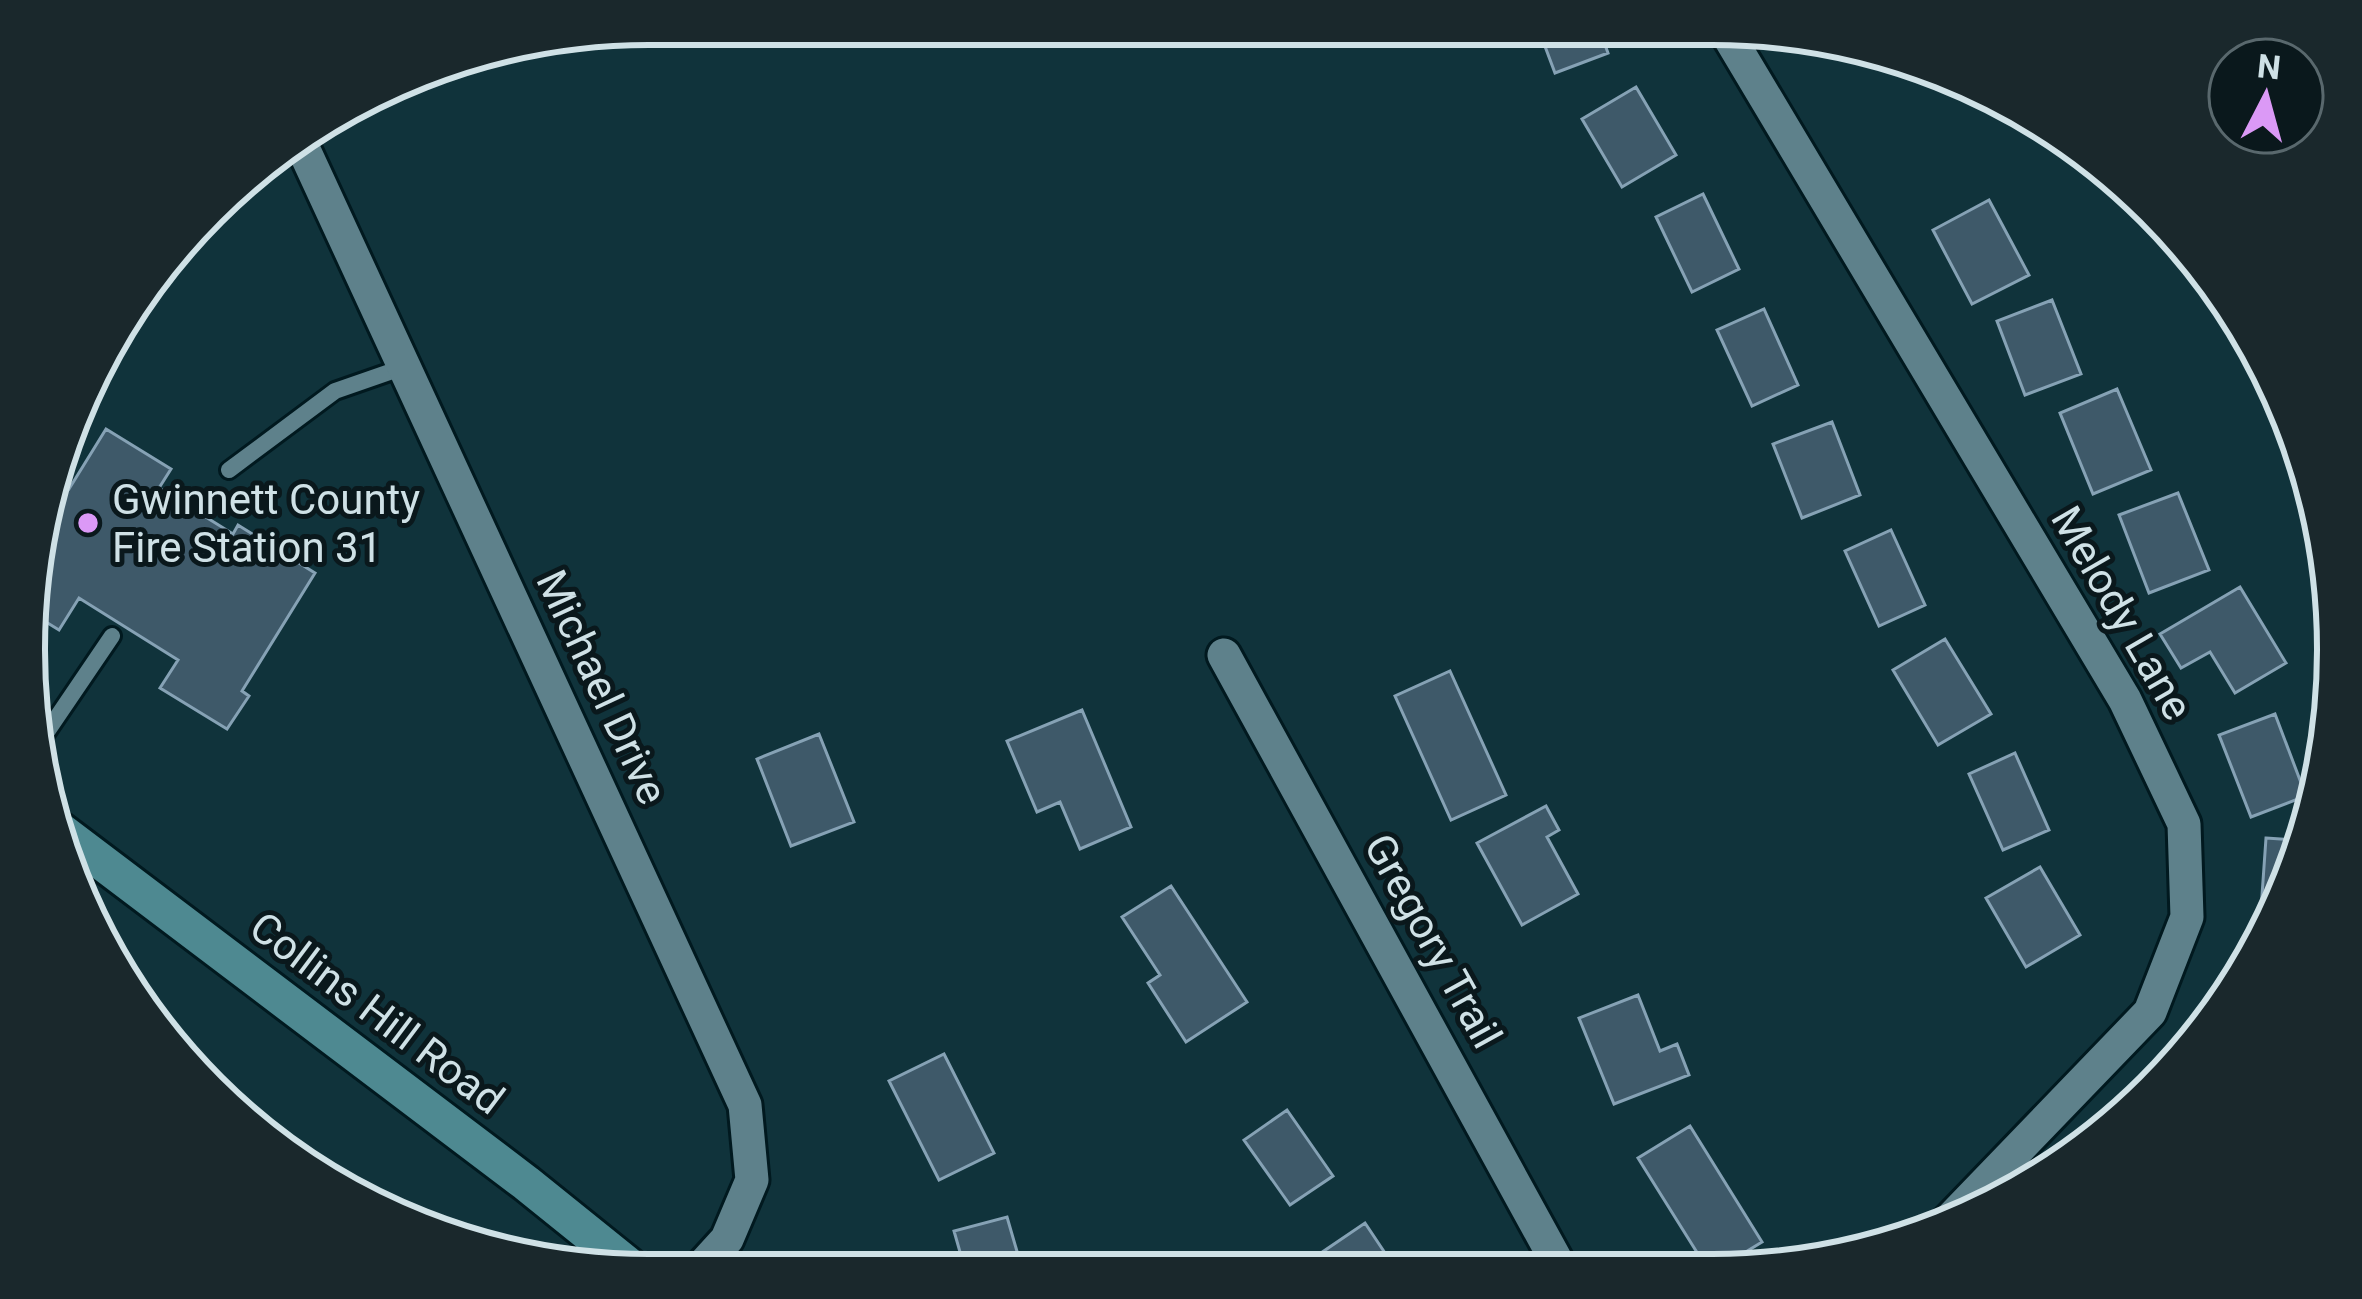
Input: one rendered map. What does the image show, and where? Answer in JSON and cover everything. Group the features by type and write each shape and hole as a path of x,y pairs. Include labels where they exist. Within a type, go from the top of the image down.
{"street":[{"name":"Melody Lane","path":"1734,46 2125,700 2184,824 2187,917 2150,1012 1974,1195"},
{"name":"Michael Drive","path":"305,153 745,1105 752,1180 728,1239 714,1254"},
{"name":"Gregory Trail","path":"1225,656 1553,1254"},
{"name":"Collins Hill Road","path":"77,843 613,1253"}],"lane":[{"path":"229,470 335,391 404,368"},
{"path":"50,727 112,636"}],"building":[{"path":"1544,45 1605,45 1608,53 1555,73"},
{"path":"1636,87 1676,155 1622,187 1582,119"},
{"path":"1703,194 1739,269 1692,292 1656,217"},
{"path":"1989,200 2029,275 1972,304 1933,230"},
{"path":"2052,300 2081,374 2025,395 1997,321"},
{"path":"1764,309 1798,385 1752,406 1717,330"},
{"path":"2117,389 2151,470 2093,494 2060,413"},
{"path":"1832,422 1860,495 1802,518 1773,444"},
{"path":"106,429 171,469 159,488 233,534 238,525 315,573 242,691 249,696 227,729 160,688 178,660 79,598 59,630 46,622 50,571 69,489"},
{"path":"2178,493 2209,570 2149,593 2119,515"},
{"path":"1891,530 1925,605 1879,626 1845,551"},
{"path":"2240,587 2286,663 2235,693 2210,652 2181,668 2160,634"},
{"path":"1945,639 1991,714 1938,745 1893,670"},
{"path":"1450,671 1506,795 1451,820 1395,696"},
{"path":"1082,710 1131,827 1080,849 1060,802 1037,812 1007,741"},
{"path":"2275,714 2301,783 2298,799 2251,817 2219,735"},
{"path":"819,734 854,822 791,846 757,759"},
{"path":"2015,753 2049,830 2003,850 1969,774"},
{"path":"1546,806 1559,830 1547,837 1578,894 1522,925 1477,843"},
{"path":"2266,838 2286,839 2271,881 2262,902"},
{"path":"2040,867 2080,935 2026,967 1986,898"},
{"path":"1171,886 1247,1002 1186,1042 1148,983 1160,975 1122,917"},
{"path":"1638,995 1660,1051 1677,1044 1689,1075 1614,1104 1579,1018"},
{"path":"944,1054 994,1153 939,1180 889,1081"},
{"path":"1287,1110 1333,1176 1290,1205 1244,1140"},
{"path":"1690,1126 1762,1242 1744,1253 1698,1254 1638,1158"},
{"path":"1007,1217 1018,1254 961,1254 954,1231"},
{"path":"1365,1223 1386,1254 1319,1254"}],"place":[{"name":"Gwinnett County Fire Station 31","path":"88,523"}]}
